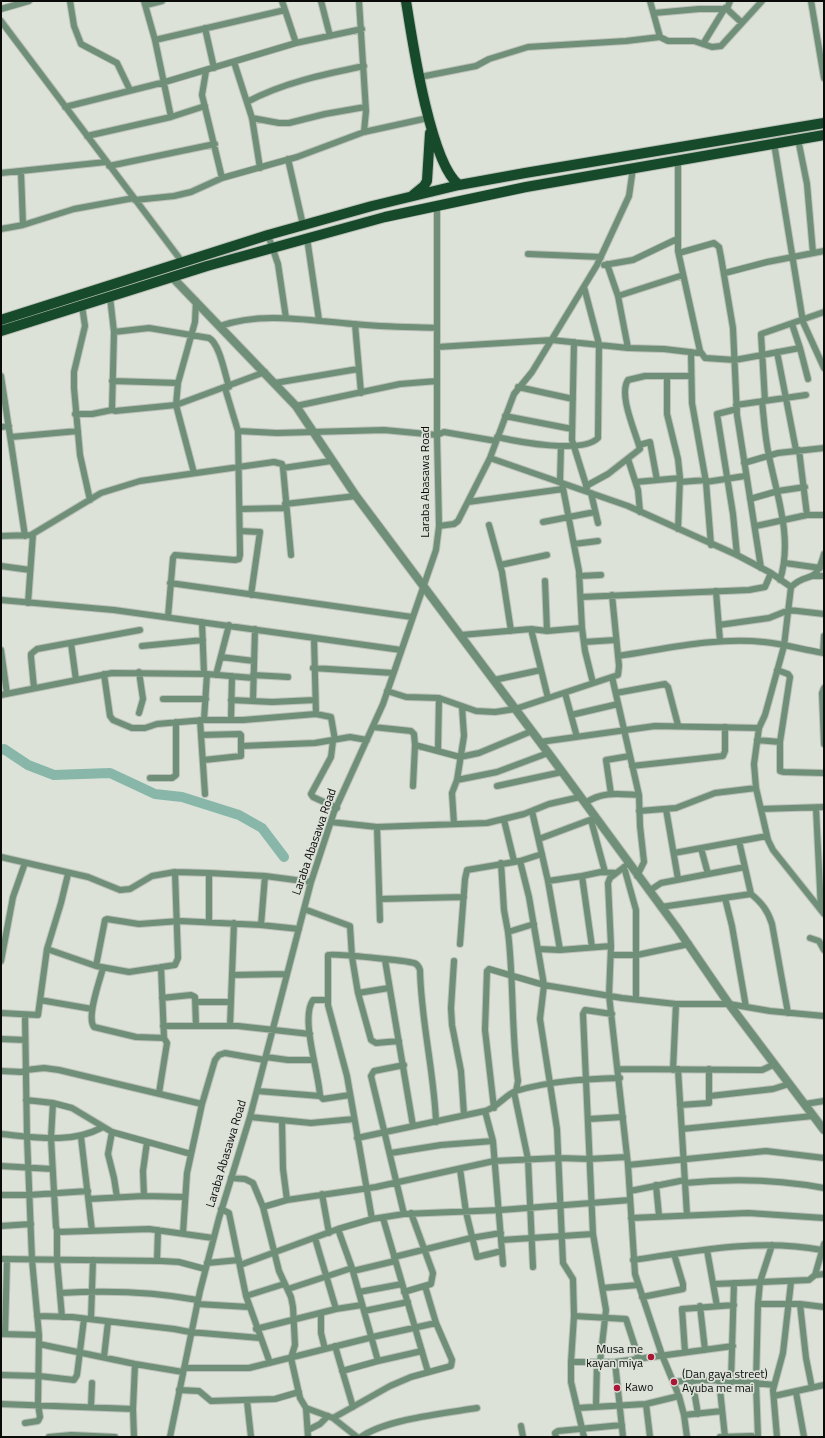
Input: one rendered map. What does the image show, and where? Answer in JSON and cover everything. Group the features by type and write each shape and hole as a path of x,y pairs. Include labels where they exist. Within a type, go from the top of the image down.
{"main road":[{"path":"406,1 429,123 430,155 427,181 424,186 408,198"},
{"path":"429,123 450,176 459,185"},
{"path":"1,320 268,235 372,206 459,185 824,123"},
{"path":"1,331 110,298 172,277 272,248 437,206 582,176 678,161 824,135"},
{"path":"580,164 582,176"}],"street":[{"path":"1,9 29,1"},
{"path":"70,1 74,26 81,44 117,63 130,90"},
{"path":"162,1 145,3 165,82 171,117"},
{"path":"282,1 296,43"},
{"path":"321,1 330,36"},
{"path":"359,1 366,107 364,132"},
{"path":"650,1 660,37"},
{"path":"703,44 730,1"},
{"path":"420,77 476,66 489,59 528,47 626,41 660,37 668,41 694,41 712,47 720,46 762,1"},
{"path":"811,1 822,56 824,77"},
{"path":"654,13 726,8 741,22"},
{"path":"155,40 285,10"},
{"path":"1,21 183,263"},
{"path":"205,28 214,68"},
{"path":"65,107 206,71 296,43 362,29"},
{"path":"234,62 252,118 260,168"},
{"path":"247,102 262,94 282,87 364,66"},
{"path":"206,71 202,96 215,144 222,178"},
{"path":"87,136 171,117 205,106"},
{"path":"252,118 279,123 289,123 325,114 366,107"},
{"path":"1,229 23,225 74,209 135,199 174,196 191,192 222,178 288,159 364,132 429,123"},
{"path":"798,139 807,184 813,253"},
{"path":"774,143 803,319 824,365"},
{"path":"1,173 108,164 215,144"},
{"path":"288,159 303,225"},
{"path":"678,161 677,239 683,275 700,351 706,358 734,360 800,348"},
{"path":"439,526 457,523 490,458 505,416 518,388 532,372 597,265 629,196 633,168"},
{"path":"21,172 23,225"},
{"name":"Laraba Abasawa Road","path":"170,1437 190,1332 213,1238 257,1091 311,882 336,808 373,727 387,691 436,550 439,526 437,435 437,206"},
{"path":"268,235 279,270 286,318"},
{"path":"307,238 319,320"},
{"path":"597,265 633,260 677,239"},
{"path":"679,253 717,244 725,273 733,328 736,407 745,476 756,526 761,568"},
{"path":"725,273 824,251"},
{"path":"528,254 601,256"},
{"path":"607,264 618,296 628,348"},
{"path":"618,296 683,275"},
{"path":"172,277 265,372 296,406 356,496 423,588 461,635 548,752 626,866 637,876 689,944 729,1004 824,1130"},
{"path":"238,431 313,432 384,430 437,435 444,432 561,446 572,446 597,440 600,344 584,287"},
{"path":"110,298 114,332 112,410"},
{"path":"194,473 176,405 178,383 195,322 196,301"},
{"path":"82,306 85,326 74,372 75,414 80,455 90,500"},
{"path":"780,580 785,563 783,520 778,491 769,455 763,401 761,334 824,312"},
{"path":"220,326 238,320 286,318 355,324 437,328"},
{"path":"355,324 358,369 362,393"},
{"path":"792,324 808,380"},
{"path":"114,332 149,328 209,338 213,340 218,350 238,431 240,509 239,559 235,560 175,555 173,558 170,583 168,617"},
{"path":"437,347 552,340 628,348 664,349 698,353 700,351"},
{"path":"574,342 572,446 598,523"},
{"path":"690,352 692,403 706,481 711,544"},
{"path":"777,352 805,487 807,515"},
{"path":"274,383 358,369"},
{"path":"75,414 92,414 112,410 143,409 176,405 265,372"},
{"path":"1,376 25,536"},
{"path":"588,490 639,451 639,445 627,411 626,382 631,379 644,376 691,376"},
{"path":"667,376 667,414 678,459 680,480 678,529"},
{"path":"112,381 178,383"},
{"path":"296,406 400,384 437,381"},
{"path":"518,388 573,399"},
{"path":"737,555 736,532 726,479 717,414 736,407 763,401 806,395"},
{"path":"505,416 572,429"},
{"path":"1,427 9,426"},
{"path":"11,438 78,431"},
{"path":"639,445 650,442 657,480"},
{"path":"561,446 562,484 580,576 582,628 593,683"},
{"path":"744,463 769,455 797,450 824,448"},
{"path":"490,458 562,484 588,490 640,512 737,555 771,573 791,587"},
{"path":"628,459 636,482 640,512"},
{"path":"283,468 331,460"},
{"path":"1,536 25,536 33,534 101,493 140,481 274,462 282,464 283,468 291,555"},
{"path":"636,482 657,480 706,481 745,476"},
{"path":"468,502 562,484"},
{"path":"750,499 778,491 805,487"},
{"path":"240,509 286,506 356,496"},
{"path":"543,522 595,512"},
{"path":"756,526 807,515 824,515"},
{"path":"489,525 500,565 510,631"},
{"path":"240,531 260,532 251,595"},
{"path":"28,603 33,534"},
{"path":"574,544 598,541"},
{"path":"814,576 820,568 824,554"},
{"path":"500,565 546,555"},
{"path":"785,563 820,568"},
{"path":"1,566 30,570"},
{"path":"581,597 716,591 765,587 771,573"},
{"path":"580,576 601,575"},
{"path":"823,912 773,850 767,836 756,788 754,764 759,728 765,715 784,646 791,587 795,583 814,576 824,576"},
{"path":"544,581 547,631"},
{"path":"170,583 412,617"},
{"path":"716,591 720,641"},
{"path":"387,691 406,697 439,698 462,707 487,712 515,709 612,677 619,674 612,595"},
{"path":"1,600 114,610 401,650"},
{"path":"719,625 769,618 789,610 824,614"},
{"path":"202,622 206,674 206,698 201,735 204,760 205,794"},
{"path":"216,675 229,625"},
{"path":"461,635 531,629 547,631 582,628"},
{"path":"252,701 255,629"},
{"path":"531,629 548,698"},
{"path":"34,688 31,654 37,650 140,630"},
{"path":"618,656 688,644 720,641 764,642 823,653 824,636"},
{"path":"314,638 313,668 316,714"},
{"path":"142,646 203,640"},
{"path":"584,642 615,640"},
{"path":"71,643 76,680"},
{"path":"1,650 4,694 104,674 139,672 288,677"},
{"path":"221,657 254,661"},
{"path":"313,668 393,673"},
{"path":"494,680 541,670"},
{"path":"777,670 788,674 790,677 780,742 780,770 784,772 824,773"},
{"path":"139,672 143,699 139,713"},
{"path":"104,674 109,713 113,720 132,728 145,728 157,724 202,720 231,720 316,714 332,717 334,740 331,757 311,794 312,797 336,808"},
{"path":"231,720 232,676"},
{"path":"612,677 639,795 644,862 637,876"},
{"path":"616,693 665,684 668,687 678,725"},
{"path":"824,688 822,693 824,744"},
{"path":"565,693 576,737"},
{"path":"164,699 206,698"},
{"path":"438,750 439,698"},
{"path":"231,700 316,700"},
{"path":"571,715 618,704"},
{"path":"454,824 452,793 457,780 464,732 462,707"},
{"path":"150,778 172,778 176,775 176,722"},
{"path":"540,742 623,730 678,725 759,728"},
{"path":"373,727 411,731 414,734 413,786"},
{"path":"632,766 723,756 725,751 725,727"},
{"path":"414,745 438,750 460,757 479,753 532,731"},
{"path":"201,735 241,735 242,755 239,757 204,760"},
{"path":"242,746 334,740 350,737 367,740"},
{"path":"757,740 780,742"},
{"path":"457,780 497,772 548,752"},
{"path":"611,794 606,760 630,756"},
{"path":"497,786 562,772"},
{"path":"639,811 666,809 687,805 715,793 756,788"},
{"path":"331,822 377,827 487,824 532,811 549,804 582,800 598,795 639,795"},
{"path":"761,809 824,807"},
{"path":"816,808 821,843 823,912"},
{"path":"666,809 678,879"},
{"path":"532,811 548,881 560,950"},
{"path":"539,839 593,819"},
{"path":"593,819 606,872"},
{"path":"504,820 534,924 544,984 540,1019 557,1129 563,1263 573,1279 574,1316 570,1362 571,1382 584,1437"},
{"path":"377,827 380,920"},
{"path":"674,853 767,836"},
{"path":"739,841 751,894 760,902 768,913 772,924 788,1013"},
{"path":"701,848 708,874"},
{"path":"460,944 467,870 517,861 542,854"},
{"path":"1,857 94,879 112,888 120,890 130,889 152,876 175,872 266,876 311,882"},
{"path":"1,961 11,904 25,863"},
{"path":"501,863 504,910 513,976 512,1002 518,1081 515,1092 528,1159 533,1238 533,1267"},
{"path":"626,866 610,878 608,883 611,946 609,995 620,1078 628,1165 633,1260 642,1297 662,1355 679,1396 684,1415 687,1437"},
{"path":"626,866 636,910 636,1000"},
{"path":"649,891 657,884 745,867"},
{"path":"46,949 103,968 129,972 175,965 178,962 175,872"},
{"path":"548,881 606,872 616,873"},
{"path":"209,873 209,922"},
{"path":"1,1013 25,1016 38,1015 46,949 62,903 68,874"},
{"path":"261,925 266,876"},
{"path":"582,876 592,947"},
{"path":"661,907 751,894"},
{"path":"380,899 464,897"},
{"path":"725,898 733,933 746,1007"},
{"path":"304,909 350,926 352,957 358,993 371,1040 376,1043 399,1041"},
{"path":"96,966 106,919 139,924 177,921 234,923 299,930"},
{"path":"230,1026 234,923"},
{"path":"508,932 534,924"},
{"path":"810,938 819,941 824,950"},
{"path":"611,955 637,955 689,944"},
{"path":"538,949 560,950 611,946"},
{"path":"372,1220 350,1095 331,1023 327,1000 327,957 330,954 415,963 420,970 422,1014 435,1095 436,1122"},
{"path":"385,960 404,1065 413,1126"},
{"path":"454,961 451,1008 452,1025 461,1071 464,1115"},
{"path":"159,1093 167,1043 164,1038 163,1026 161,967"},
{"path":"103,968 92,1009 91,1021 94,1027 136,1037 164,1038"},
{"path":"494,1108 485,1030 487,971 491,969 544,984 636,1000 676,1004 729,1004 788,1013 824,1016"},
{"path":"232,975 287,974"},
{"path":"358,993 389,988"},
{"path":"162,998 191,995 195,997 196,1026"},
{"path":"320,1096 318,1073 314,1060 310,1034 309,1018 311,1001 315,999 327,1000"},
{"path":"40,1000 92,1009"},
{"path":"196,1002 231,1002"},
{"path":"676,1004 676,1069 682,1129 687,1215"},
{"path":"596,1407 598,1362 606,1317 604,1288 593,1234 583,1011 585,1010 612,1014"},
{"path":"25,1016 30,1224 39,1335 38,1404 40,1419 25,1423"},
{"path":"163,1026 230,1026 310,1034"},
{"path":"1,1038 25,1040"},
{"path":"183,1233 187,1173 202,1104 212,1067 219,1055 225,1053 288,1060 314,1060"},
{"path":"618,1069 762,1070 775,1064"},
{"path":"404,1065 372,1072 372,1079 383,1132 398,1182 404,1214"},
{"path":"680,1105 708,1103 710,1096 709,1069"},
{"path":"1,1071 22,1072 26,1070 59,1070 202,1104"},
{"path":"358,1138 485,1111 494,1108 515,1092 550,1084 586,1079 620,1078"},
{"path":"710,1096 773,1089 790,1084"},
{"path":"257,1091 320,1096 323,1099 350,1095"},
{"path":"26,1100 53,1103 72,1108 101,1128 191,1154"},
{"path":"805,1104 824,1101"},
{"path":"53,1103 51,1138 52,1169 62,1317"},
{"path":"485,1111 493,1141 504,1264"},
{"path":"250,1116 324,1123 354,1119"},
{"path":"682,1129 813,1116"},
{"path":"589,1119 623,1117"},
{"path":"282,1120 283,1169 286,1200"},
{"path":"1,1134 51,1138 81,1137 101,1128"},
{"path":"112,1132 108,1154 117,1197"},
{"path":"81,1137 92,1231"},
{"path":"390,1153 440,1145 493,1141"},
{"path":"144,1196 143,1171 147,1142"},
{"path":"628,1165 766,1151 824,1158"},
{"path":"263,1207 286,1200 398,1182 494,1161 559,1158 589,1160 627,1157"},
{"path":"1,1166 52,1169"},
{"path":"460,1169 471,1238 477,1257 502,1251"},
{"path":"231,1178 245,1179 253,1183 263,1207 274,1253 293,1307 295,1345 291,1358 299,1392 306,1408 308,1437"},
{"path":"630,1191 656,1185 745,1179 781,1181 824,1188"},
{"path":"656,1185 659,1216"},
{"path":"1,1195 54,1194 88,1191"},
{"path":"322,1194 329,1233"},
{"path":"89,1199 144,1196 186,1197"},
{"path":"39,1335 3,1334 4,1259 157,1261 179,1262 206,1266 239,1263 274,1253 338,1229 372,1220 404,1214 499,1210 561,1204 630,1200"},
{"path":"221,1209 229,1213 249,1307 270,1363"},
{"path":"404,1292 431,1284 433,1279 411,1213"},
{"path":"631,1218 748,1213 824,1218"},
{"path":"383,1218 428,1372"},
{"path":"1,1226 30,1224"},
{"path":"56,1230 61,1233 136,1229 158,1230 213,1238"},
{"path":"338,1229 353,1269 378,1360"},
{"path":"157,1261 158,1230"},
{"path":"246,1296 395,1259 424,1249 471,1238 501,1236 533,1238 593,1234"},
{"path":"315,1238 336,1309"},
{"path":"815,1275 824,1244"},
{"path":"633,1260 707,1250 772,1245 796,1245 822,1250"},
{"path":"720,1437 755,1436 758,1304 760,1282 772,1245"},
{"path":"707,1250 717,1306"},
{"path":"642,1297 683,1289 683,1284 674,1254"},
{"path":"91,1319 93,1291 92,1260"},
{"path":"714,1284 790,1282 809,1280 815,1275 824,1274"},
{"path":"777,1437 774,1385 783,1353 790,1282"},
{"path":"731,1382 734,1283"},
{"path":"359,1292 402,1284"},
{"path":"604,1288 638,1285"},
{"path":"308,1430 390,1386 411,1377 449,1367 452,1364 436,1323 424,1286"},
{"path":"60,1293 134,1291 197,1302 249,1307"},
{"path":"256,1329 336,1309 363,1308 408,1302"},
{"path":"758,1304 800,1304 824,1308"},
{"path":"800,1304 806,1358 812,1388"},
{"path":"685,1352 681,1310 684,1307 734,1305"},
{"path":"700,1306 705,1350"},
{"path":"321,1313 321,1334 325,1349"},
{"path":"37,1316 91,1319 190,1332 260,1338"},
{"path":"574,1316 626,1319 639,1359"},
{"path":"1,1375 39,1376 74,1380 78,1375 79,1352 84,1319"},
{"path":"104,1357 108,1322"},
{"path":"39,1344 135,1364 183,1370 249,1368 372,1337 436,1323"},
{"path":"335,1346 353,1407"},
{"path":"570,1362 615,1362 733,1346"},
{"path":"342,1371 378,1360 422,1351"},
{"path":"615,1362 623,1437"},
{"path":"134,1437 133,1408 135,1364"},
{"path":"673,1382 692,1379 774,1385"},
{"path":"692,1379 698,1414"},
{"path":"719,1380 725,1437"},
{"path":"91,1407 92,1383"},
{"path":"774,1396 824,1385"},
{"path":"179,1390 199,1391 211,1401 275,1399 299,1392"},
{"path":"796,1392 804,1437"},
{"path":"577,1408 646,1404 679,1396"},
{"path":"248,1401 251,1437"},
{"path":"1,1404 133,1408"},
{"path":"646,1404 650,1437"},
{"path":"306,1408 330,1417 357,1437"},
{"path":"362,1437 374,1430 401,1422 478,1408"},
{"path":"684,1415 722,1411"},
{"path":"556,1437 558,1430 622,1425"},
{"path":"521,1426 523,1437"},
{"path":"49,1437 71,1435 115,1437"}],"waterway":[{"path":"1,750 4,749 28,765 54,775 110,773 155,794 182,797 239,815 262,828 284,857"}],"place":[{"name":"Musa me kayan miya","path":"651,1357"},
{"name":"(Dan gaya street) Ayuba me mai","path":"674,1382"},
{"name":"Kawo","path":"617,1388"}]}
